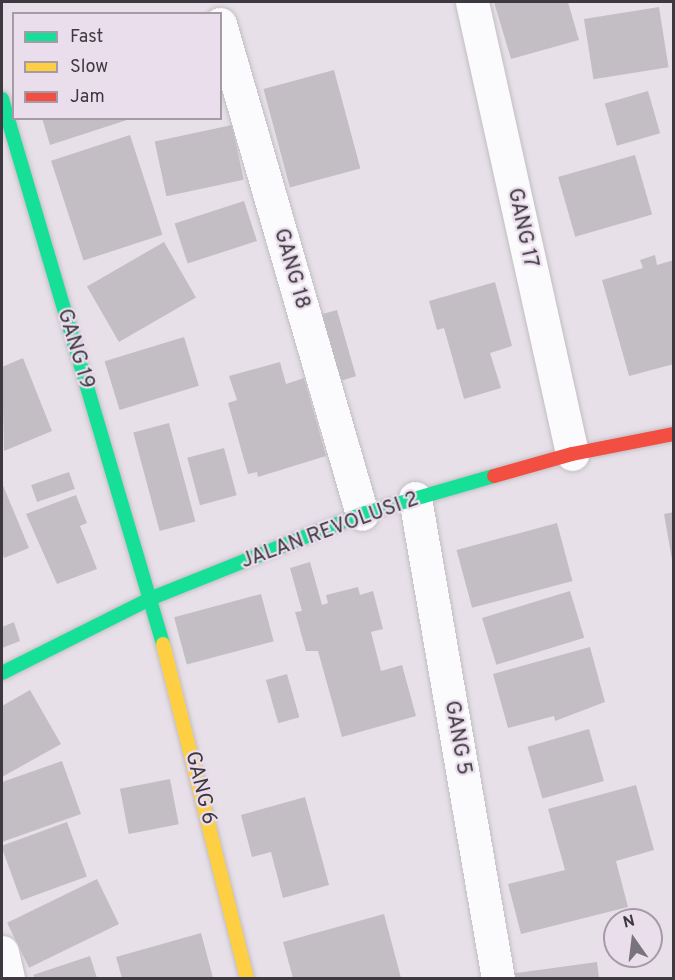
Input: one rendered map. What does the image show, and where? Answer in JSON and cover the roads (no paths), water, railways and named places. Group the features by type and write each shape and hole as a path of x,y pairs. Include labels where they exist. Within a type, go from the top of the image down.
{"street":[{"name":"GANG 17","path":"472,2 572,454"},
{"name":"GANG 18","path":"222,31 362,514"},
{"name":"GANG 19","path":"2,99 152,598"},
{"name":"JALAN REVOLUSI 2","path":"2,674 152,598 362,514 572,454 674,434"},
{"name":"GANG 5","path":"415,498 498,978"},
{"name":"GANG 6","path":"152,598 248,978"},
{"path":"2,952 8,978"}]}
